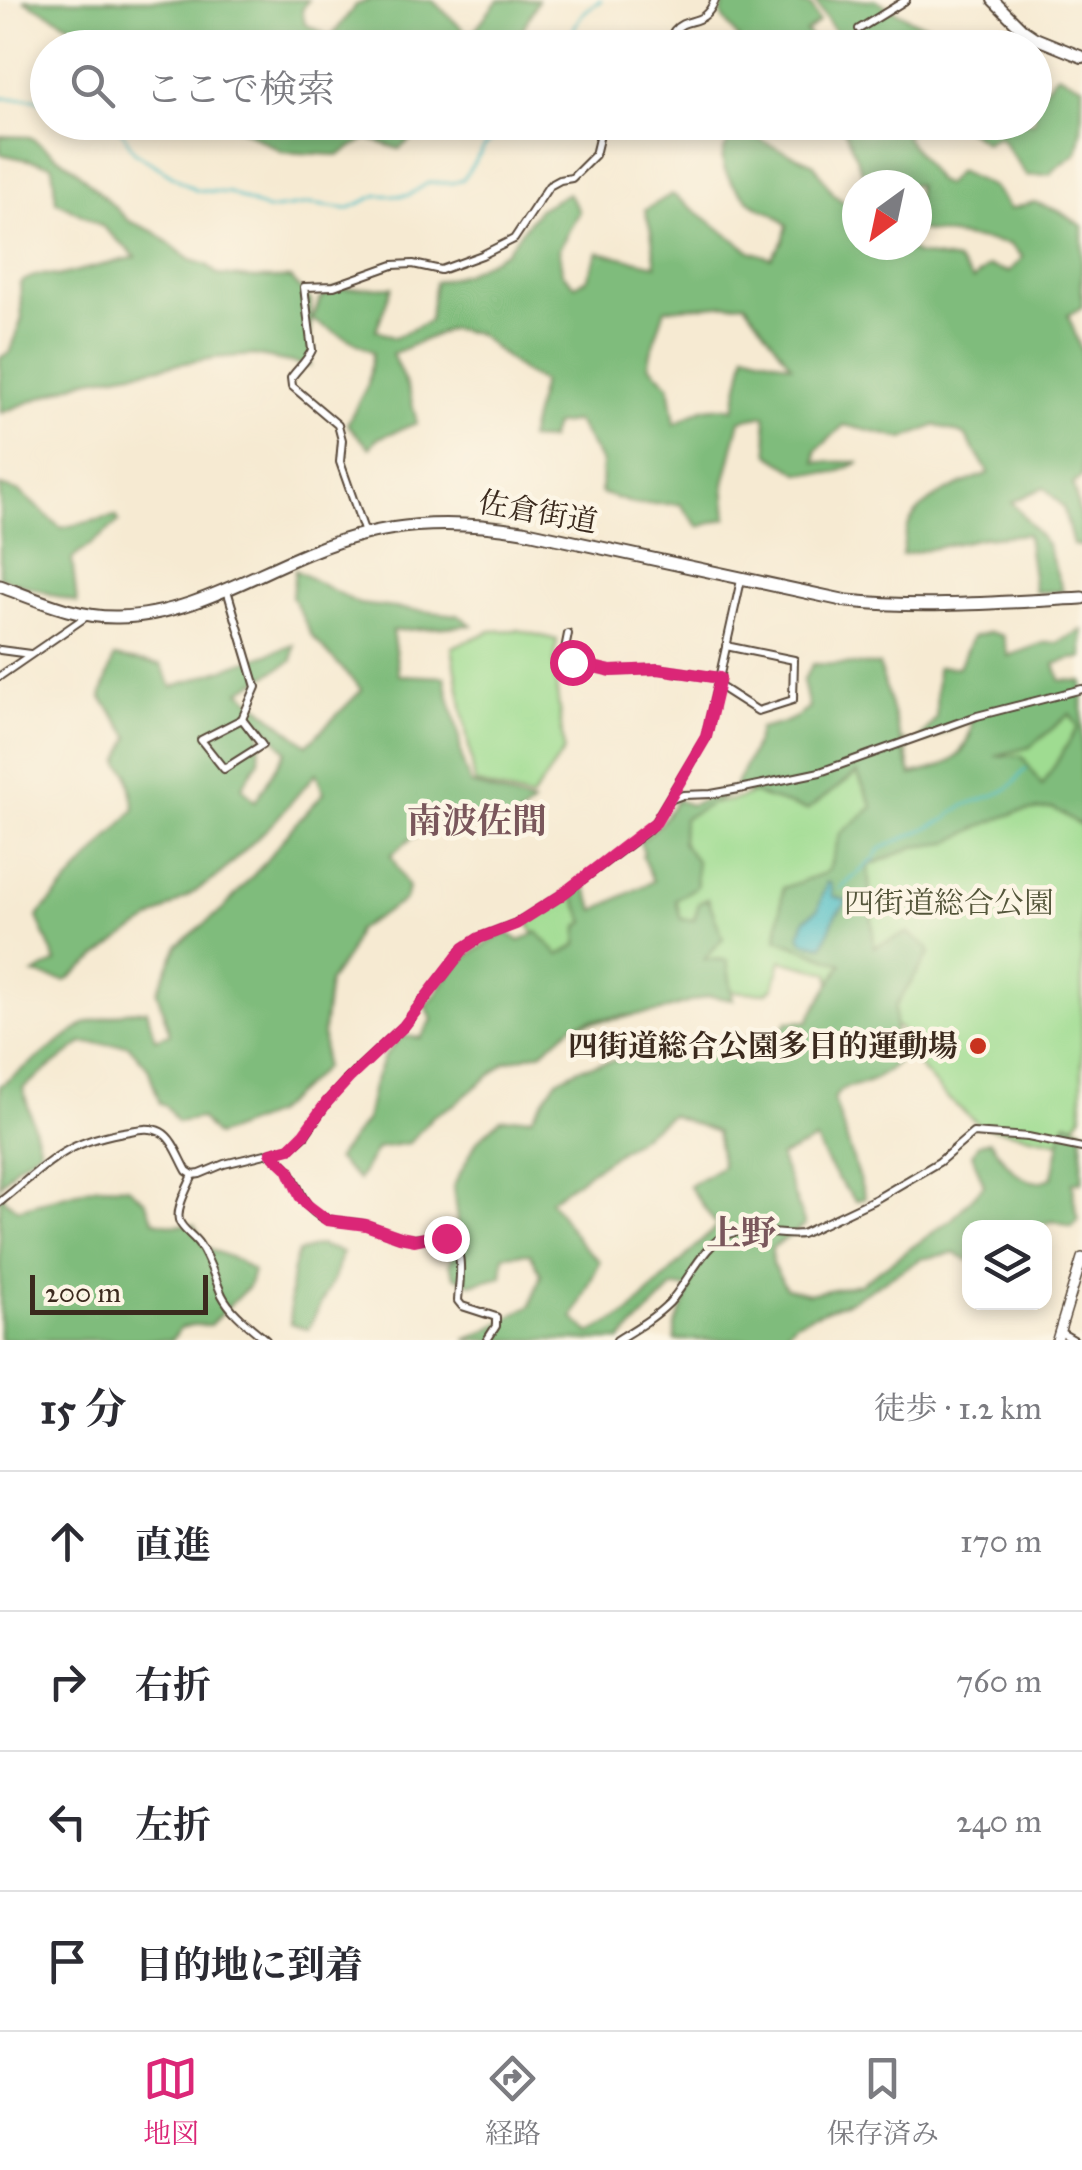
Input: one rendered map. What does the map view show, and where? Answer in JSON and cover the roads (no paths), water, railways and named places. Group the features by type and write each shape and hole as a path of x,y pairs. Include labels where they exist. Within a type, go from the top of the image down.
{"highway":[{"name":"佐倉街道","path":"0,586 88,616 151,614 227,589 314,550 365,533 421,524 492,526 817,596 878,604 1082,598"}],"main road":[{"path":"993,0 1023,30"},
{"path":"1052,45 1082,58"}],"street":[{"path":"675,30 704,17 716,0"},
{"path":"860,29 906,0"},
{"path":"365,533 340,462 342,440 338,424 292,386 291,378 312,350 304,286 334,286 394,265 413,264 441,270 482,255 514,239 550,186 572,178 596,155 599,140"},
{"path":"0,1202 62,1152 97,1136 152,1129 164,1134 193,1175 290,1148 349,1078 404,1026 464,948 516,924 560,896 647,830 663,812 706,737 741,579"},
{"path":"227,589 256,687 242,719 201,740 224,770 262,745 242,719"},
{"path":"0,676 88,616"},
{"path":"568,634 564,654 572,662 611,671 658,669 719,682 758,711 793,700 794,660 726,646"},
{"path":"0,650 31,654"},
{"path":"671,797 711,794 820,772 976,716 1082,689"},
{"path":"617,1340 664,1308 723,1236 751,1231 802,1234 913,1178 974,1133 1028,1137 1082,1148"},
{"path":"271,1153 288,1169 307,1205 327,1220 366,1225 415,1240 446,1238 461,1261 458,1300 462,1306 496,1318 496,1326 487,1340"},
{"path":"193,1175 178,1217 181,1225 210,1260 229,1307 266,1340"},
{"path":"1074,1340 1058,1336 1082,1258"}],"water":[{"path":"827,882 833,896 848,901 835,916 823,946 804,942 800,935 805,919 818,909"}],"waterway":[{"path":"574,30 582,14 601,0"},
{"path":"0,98 30,99"},
{"path":"127,140 134,152 195,190 230,193 267,210 310,204 347,209 378,195 409,195 428,183 452,183 463,179 492,140"},
{"path":"839,890 880,849 947,819 967,804 1007,789 1027,769"}],"place":[{"name":"四街道総合公園多目的運動場","path":"978,1046"}],"district":[{"name":"南波佐間","path":"477,821"},
{"name":"上野","path":"741,1233"}],"park label":[{"name":"四街道総合公園","path":"949,903"}]}
